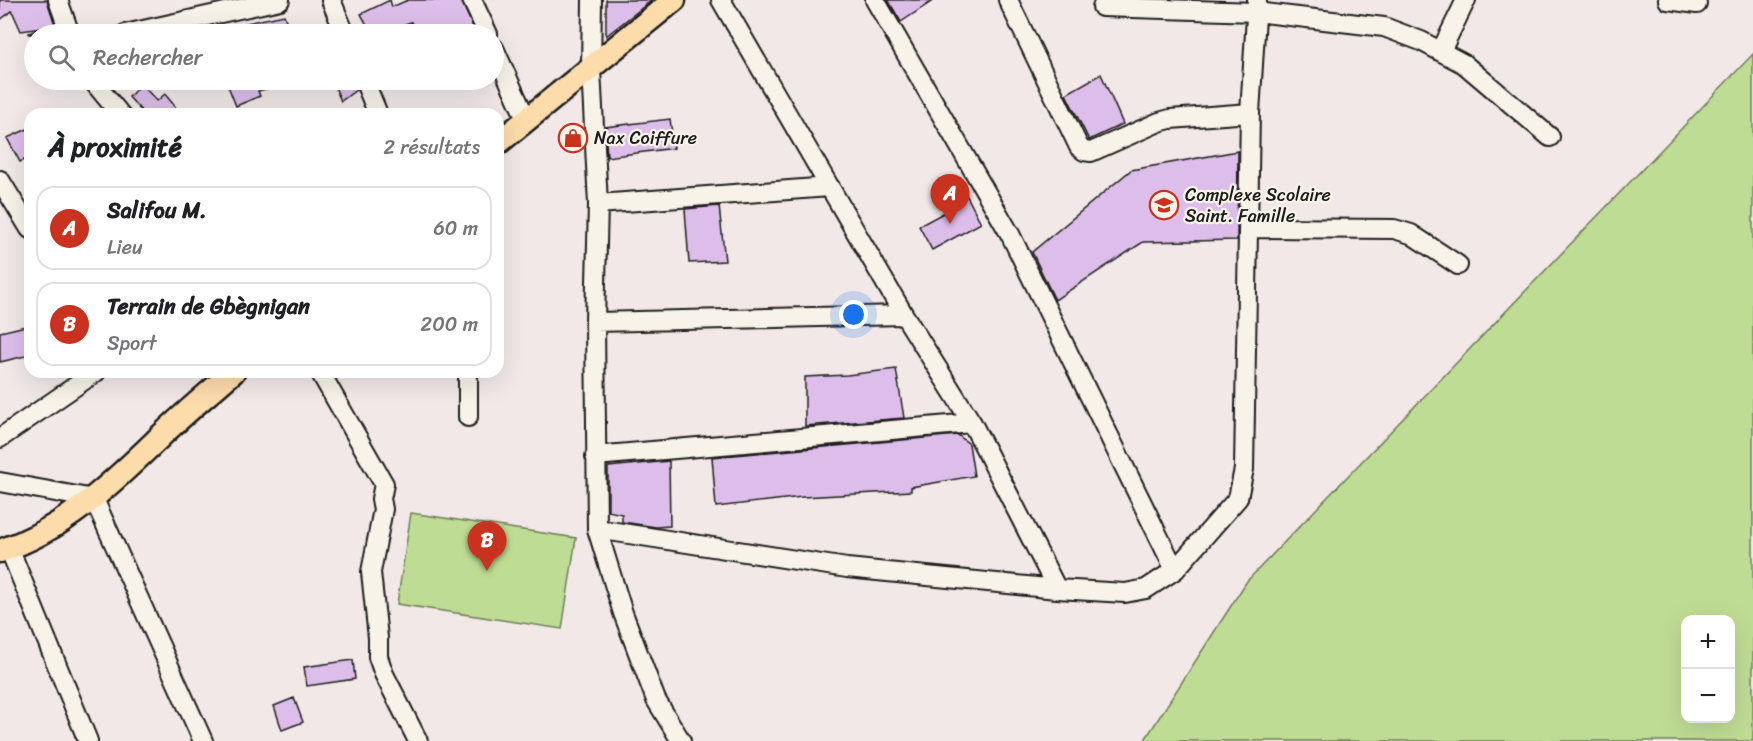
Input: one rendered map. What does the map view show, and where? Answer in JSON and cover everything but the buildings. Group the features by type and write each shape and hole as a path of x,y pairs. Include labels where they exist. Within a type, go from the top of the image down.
{"main road":[{"path":"504,138 674,0"},
{"path":"5,550 57,525 94,499 226,378"}],"street":[{"path":"58,0 66,24"},
{"path":"171,24 280,0"},
{"path":"331,0 341,24"},
{"path":"472,0 483,24"},
{"path":"592,0 591,69 598,204 595,322 597,529 623,613 656,700 681,741"},
{"path":"721,0 904,315 972,423 1057,589"},
{"path":"875,0 1010,234 1175,570"},
{"path":"1008,0 1079,147 1084,151 1091,152 1170,119 1250,113"},
{"path":"1441,51 1466,0"},
{"path":"1668,0 1697,4"},
{"path":"597,529 847,568 1057,589 1125,593 1146,588 1175,570 1238,498 1242,485 1250,228 1250,113 1256,6"},
{"path":"1102,7 1256,6 1384,27 1421,41 1464,64 1550,137"},
{"path":"504,71 526,121"},
{"path":"100,90 115,108"},
{"path":"368,90 376,108"},
{"path":"0,180 24,219"},
{"path":"598,204 830,188"},
{"path":"1250,228 1394,230 1411,234 1458,265"},
{"path":"595,322 904,315"},
{"path":"0,438 87,378"},
{"path":"323,378 384,483 371,572 378,657 384,674 418,741"},
{"path":"468,378 468,417"},
{"path":"595,456 972,423"},
{"path":"0,482 94,499 203,741"},
{"path":"5,550 88,741"}],"green space":[{"path":"1753,54 1753,741 1144,741 1247,581"},
{"path":"411,513 576,538 562,629 397,604"}],"place":[{"name":"Nax Coiffure","path":"573,138"},
{"name":"Complexe Scolaire Saint. Famille","path":"1164,205"},
{"name":"Salifou M.","path":"950,224"},
{"name":"Terrain de Gbègnigan","path":"487,571"}]}
